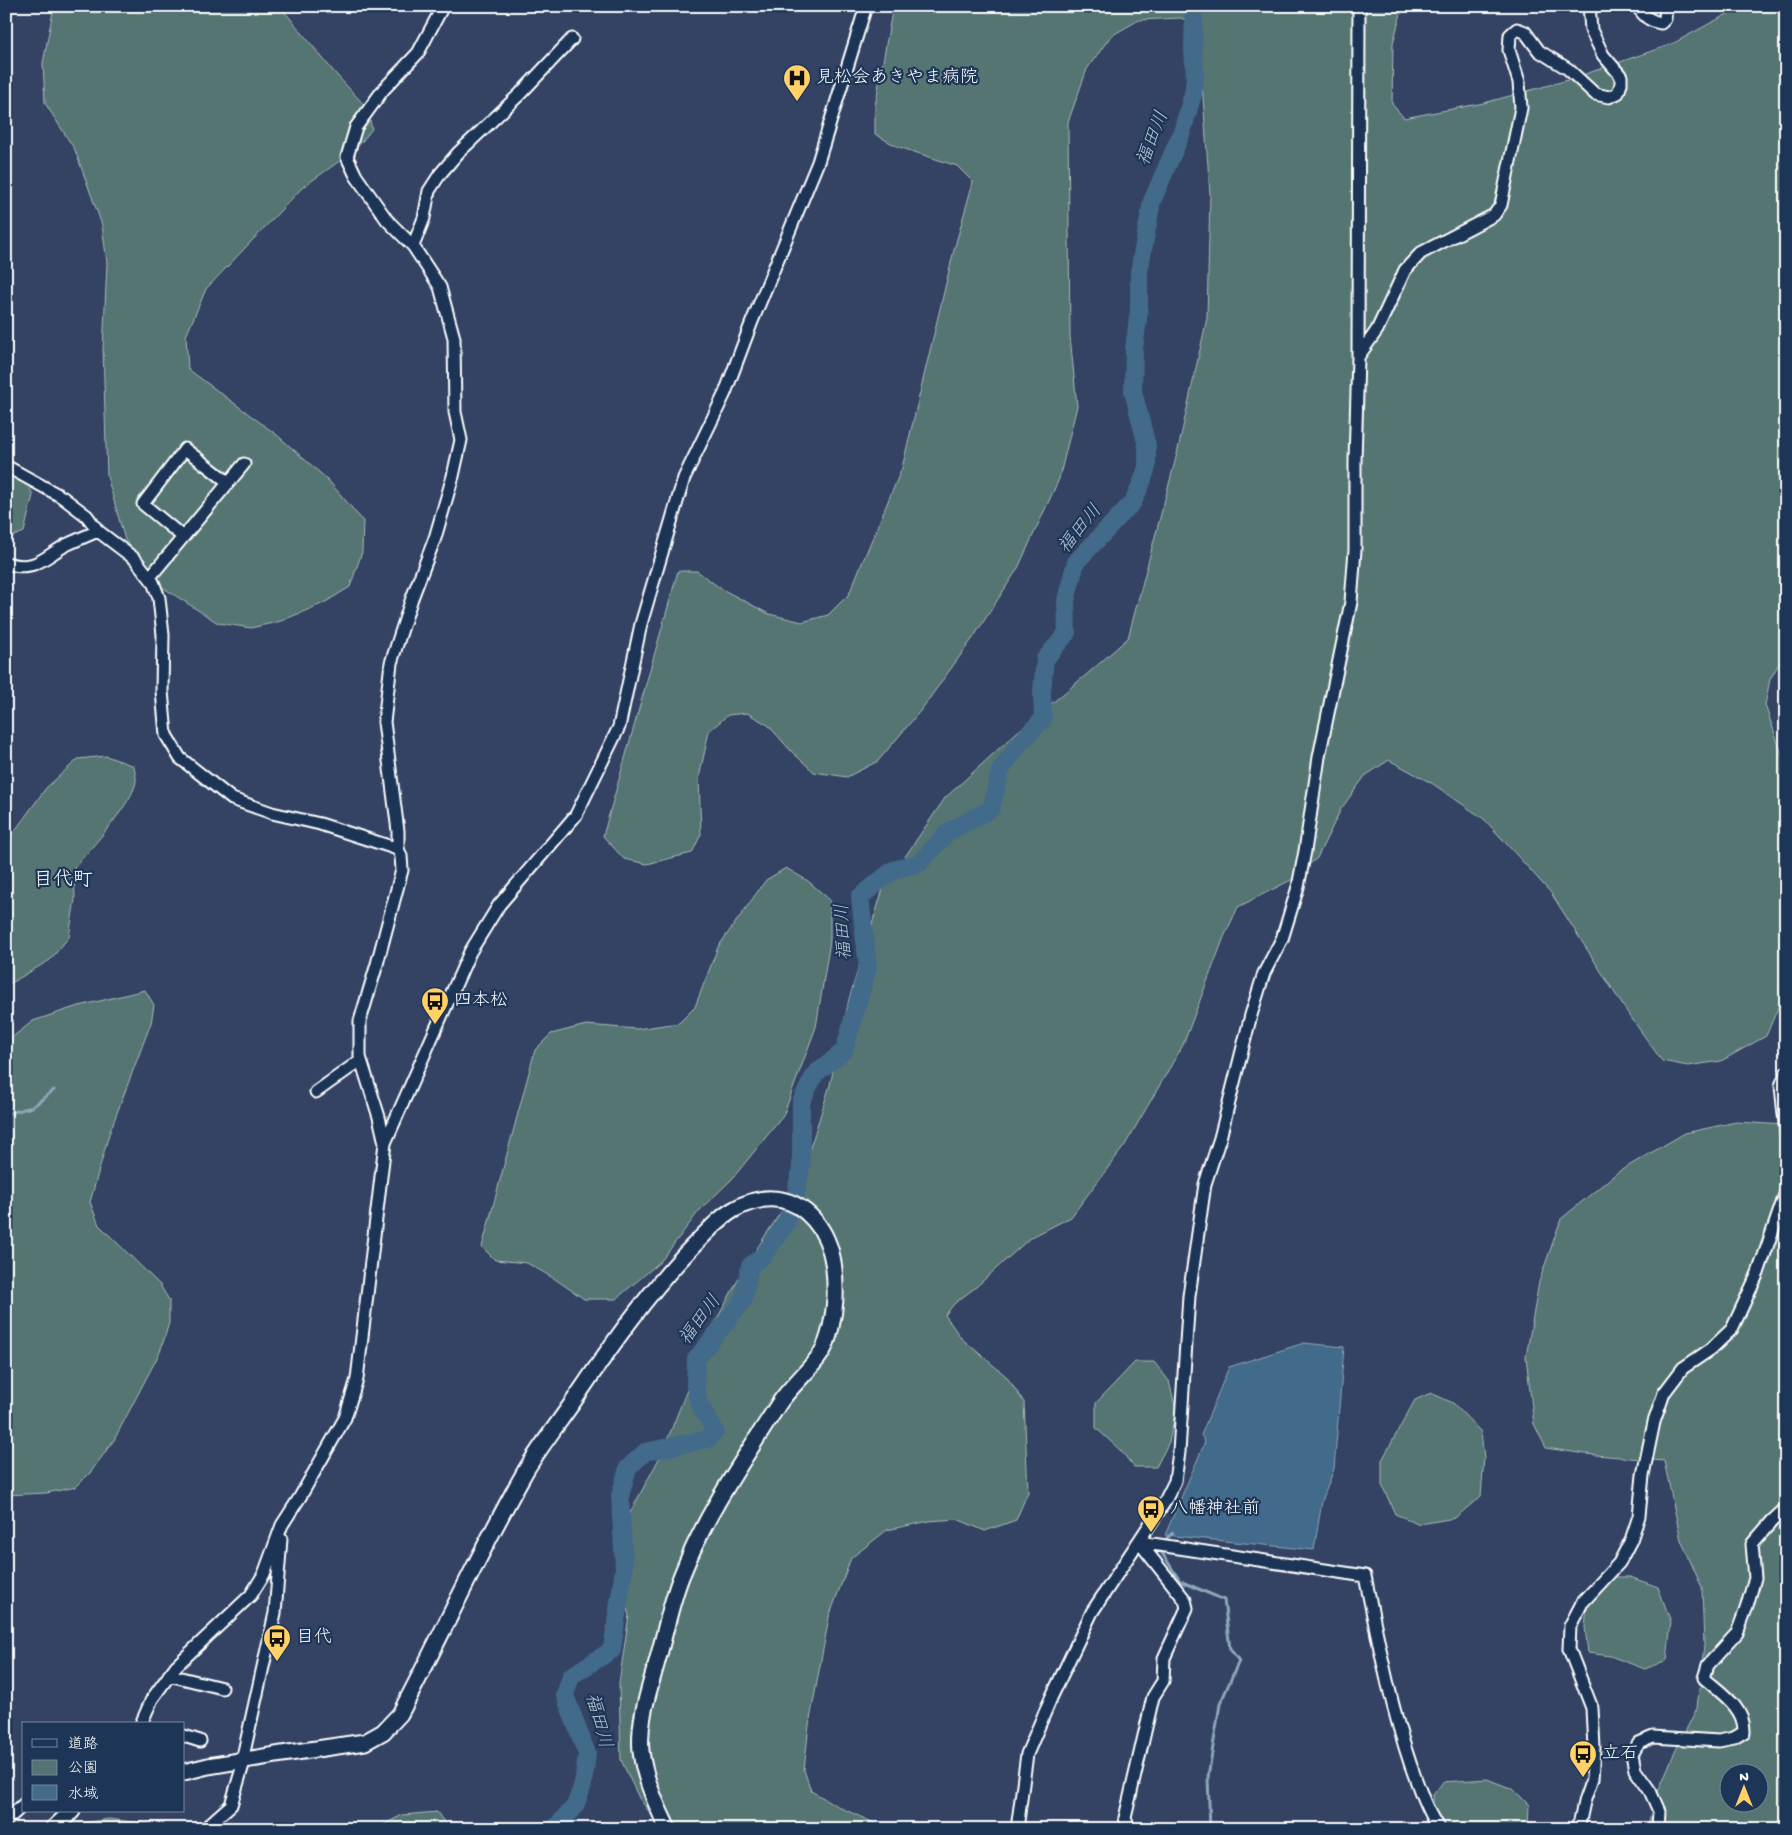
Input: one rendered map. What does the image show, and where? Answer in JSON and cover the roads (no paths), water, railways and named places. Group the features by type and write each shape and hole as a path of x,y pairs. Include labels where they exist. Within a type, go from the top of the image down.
{"street":[{"path":"385,1143 379,1116 361,1060 360,1021 378,964 402,870 384,722 391,663 412,598 435,538 461,440 455,412 454,338 440,287 414,246 387,220 356,176 347,157 356,127 383,90 418,53 443,6"},
{"path":"144,1722 152,1699 176,1666 251,1595 264,1574 282,1525 345,1418 357,1379 385,1143 470,952 499,905 576,815 619,727 641,624 684,478 724,393 818,162 866,6"},
{"path":"1017,1829 1027,1754 1051,1698 1092,1612 1164,1503 1175,1481 1179,1452 1189,1296 1205,1184 1220,1138 1264,973 1282,939 1298,887 1305,851 1319,757 1351,602 1355,550 1358,357 1359,6"},
{"path":"1358,357 1377,330 1405,270 1421,253 1494,215 1501,205 1521,108 1519,82 1509,50 1510,35 1517,29 1525,32 1539,51 1568,69 1595,94 1609,97 1618,92 1621,76 1603,56 1591,30 1589,6"},
{"path":"1637,6 1653,22 1661,22 1665,19 1666,6"},
{"path":"414,246 424,218 429,191 440,174 458,153 520,94 572,39"},
{"path":"183,537 143,504 185,449 228,482"},
{"path":"150,577 244,464"},
{"path":"6,466 62,497 87,516 98,531 135,559 154,582 159,598 163,635 162,691 166,735 180,758 232,799 272,813 320,824 398,849"},
{"path":"6,563 20,567 36,564 67,545 98,531"},
{"path":"316,1092 361,1060"},
{"path":"1786,1073 1782,1086 1786,1133"},
{"path":"1580,1829 1579,1825 1584,1802 1592,1779 1594,1748 1592,1708 1569,1649 1570,1626 1582,1603 1619,1563 1631,1540 1638,1516 1643,1475 1654,1422 1664,1393 1683,1368 1711,1349 1732,1329 1758,1273 1786,1192"},
{"path":"185,1772 282,1754 365,1742 383,1732 400,1714 528,1466 619,1334 681,1258 710,1229 734,1209 762,1198 782,1200 798,1206 807,1212 822,1229 830,1243 835,1299 829,1332 822,1353 781,1399 724,1490 682,1574 642,1716 641,1752 650,1790 668,1829"},
{"path":"1658,1829 1658,1811 1650,1791 1635,1770 1632,1754 1639,1743 1652,1737 1719,1741 1734,1738 1744,1732 1745,1722 1737,1708 1704,1678 1708,1665 1737,1633 1746,1609 1755,1578 1752,1544 1786,1508"},
{"path":"204,1829 231,1805 244,1765 242,1761 275,1613 282,1525"},
{"path":"1129,1829 1125,1818 1153,1697 1163,1681 1164,1658 1187,1608 1185,1600 1139,1542"},
{"path":"1139,1542 1365,1576 1400,1734 1429,1814 1439,1829"},
{"path":"170,1675 222,1688"},
{"path":"185,1736 200,1741"},
{"path":"6,1821 22,1806"},
{"path":"53,1829 71,1812"}],"water":[{"path":"1304,1343 1344,1347 1334,1469 1322,1501 1314,1550 1165,1535 1205,1442 1201,1435 1229,1367"}],"waterway":[{"name":"福田川","path":"554,1829 575,1806 583,1785 587,1754 565,1695 571,1676 612,1650 624,1568 620,1496 628,1468 645,1452 708,1439 715,1431 699,1404 695,1386 696,1359 743,1301 750,1266 763,1256 785,1225 795,1199 801,1167 801,1102 815,1074 844,1051 868,967 860,897 893,870 920,863 948,832 991,809 1000,771 1020,743 1043,719 1042,691 1045,659 1067,633 1066,600 1076,562 1133,502 1142,482 1147,467 1147,446 1133,391 1134,349 1139,311 1139,272 1152,201 1182,132 1193,94 1195,77 1193,50 1194,6"},
{"path":"6,1114 32,1107 54,1090"},
{"path":"1167,1538 1173,1533"},
{"path":"1162,1553 1180,1581 1224,1600 1230,1649 1239,1661 1220,1704 1208,1777 1210,1829"}],"place":[{"name":"見松会あきやま病院","path":"797,102"},
{"name":"四本松","path":"435,1025"},
{"name":"八幡神社前","path":"1151,1533"},
{"name":"目代","path":"277,1662"},
{"name":"立石","path":"1583,1778"}],"district":[{"name":"目代町","path":"63,881"}]}
